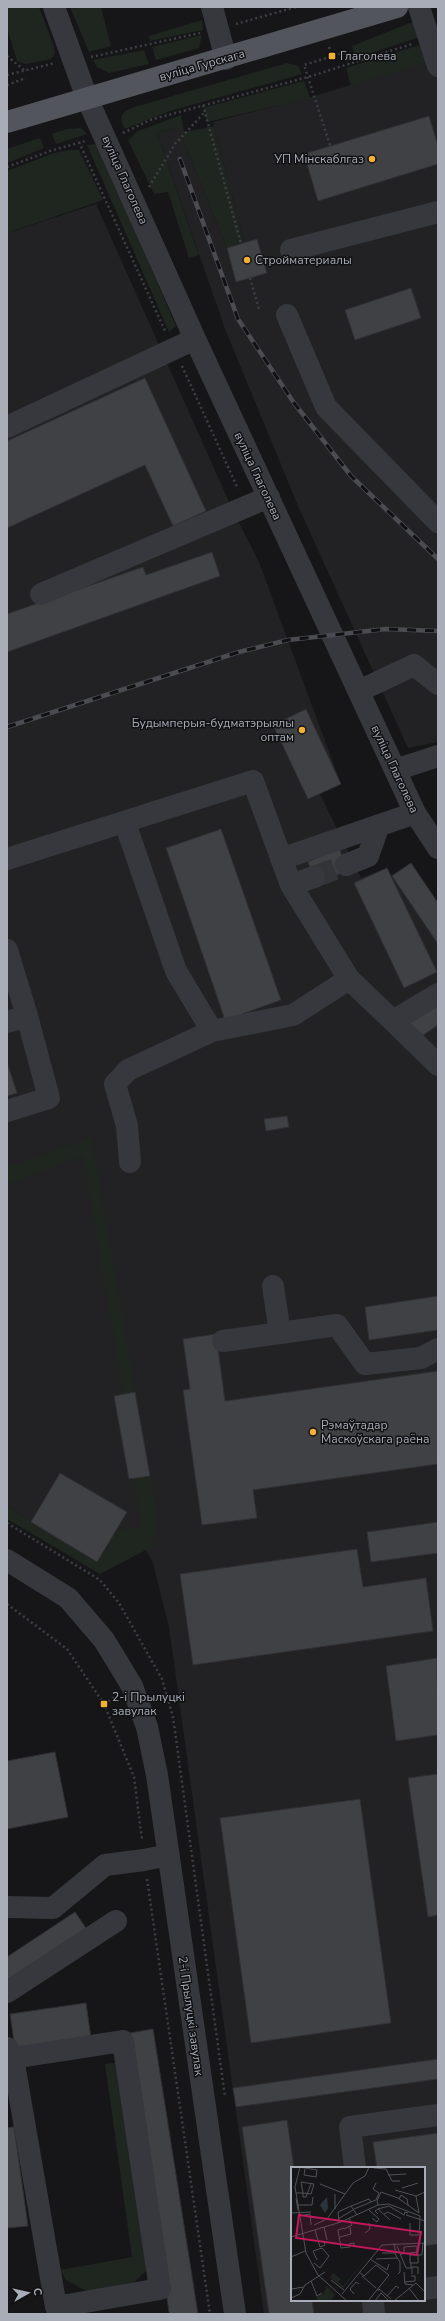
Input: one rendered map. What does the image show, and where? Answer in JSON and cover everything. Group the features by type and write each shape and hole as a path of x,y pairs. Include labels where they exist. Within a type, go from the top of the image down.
{"main road":[{"name":"вуліца Гурскага","path":"7,122 397,7"}],"street":[{"name":"вуліца Глаголева","path":"54,7 88,98 195,339 415,812 438,848"},
{"path":"212,7 226,58"},
{"path":"419,7 438,66"},
{"path":"291,250 438,212"},
{"path":"287,316 326,407 438,522"},
{"path":"7,427 195,339"},
{"path":"41,594 269,497"},
{"path":"358,691 414,665 438,684"},
{"path":"395,770 438,756"},
{"path":"7,859 125,823 253,781 291,886 349,978 438,1065"},
{"path":"281,859 415,812"},
{"path":"125,823 176,971 212,1031"},
{"path":"346,865 368,856 379,825"},
{"path":"291,886 314,877"},
{"path":"7,950 17,1019 49,1098 7,1111"},
{"path":"130,1162 127,1126 115,1084 128,1070 212,1031 293,1015 349,978"},
{"path":"393,1021 438,994"},
{"path":"273,1286 280,1333"},
{"path":"223,1341 337,1326 366,1364 421,1358 438,1349"},
{"name":"2-і Прылуцкі завулак","path":"7,1560 68,1598 93,1625 132,1686 147,1727 157,1775 235,2314"},
{"path":"7,1907 53,1908 105,1865 168,1855"},
{"path":"7,1992 116,1921"},
{"path":"123,2041 160,2289 56,2307 10,2053 123,2041"},
{"path":"356,2167 350,2127 438,2115"},
{"path":"425,2289 438,2287"},
{"path":"373,2301 374,2314"}],"path":[{"path":"7,75 73,59 218,29 296,7"},
{"path":"7,167 79,142 106,136 119,135 150,120 308,77 421,42 429,35"},
{"path":"330,146 304,65 346,52 349,64"},
{"path":"7,56 24,70"},
{"path":"7,85 26,78"},
{"path":"202,105 241,244"},
{"path":"138,209 153,177 175,144 204,112"},
{"path":"79,142 247,507"},
{"path":"250,278 259,309"},
{"path":"7,1604 67,1649 104,1704 134,1778 144,1860 210,2314"}],"shaded area":[{"path":"7,7 39,7 54,47 55,54 51,59 26,64 17,61 7,28"},
{"path":"70,7 101,7 111,46 89,52"},
{"path":"202,20 203,30 150,41 149,36"},
{"path":"415,21 423,36 356,58 352,46"},
{"path":"202,35 199,48 156,60 152,47"},
{"path":"426,43 431,61 351,86 346,68"},
{"path":"144,50 149,64 109,73 97,67 93,60"},
{"path":"438,58 438,742 408,748 298,506 225,329 157,133 178,127 227,248 237,282 267,272 257,239 244,243 213,122 315,96"},
{"path":"287,63 298,66 302,74 170,111 125,129 122,122 121,119 123,114 131,108"},
{"path":"304,81 310,98 207,122 203,108"},
{"path":"181,115 184,132 214,126 244,243 227,248 178,127 157,133 199,255 189,258 168,192 154,194 128,140 138,131"},
{"path":"81,128 87,134 56,144 52,134 67,129"},
{"path":"40,138 44,148 7,163 7,149"},
{"path":"97,144 176,326 169,332 87,145"},
{"path":"79,150 103,200 7,233 7,171 54,153"},
{"path":"96,204 234,513 259,562 341,784 320,794 361,878 387,868 391,875 411,863 438,903 438,2314 264,2314 169,1627 153,1563 146,1550 133,1555 97,1562 7,1506 7,233"},
{"path":"92,1137 135,1391 123,1394 83,1156 7,1184 7,1167"},
{"path":"150,1476 157,1514 157,1524 152,1542 146,1550 100,1574 7,1519 7,1506 97,1562 116,1530 141,1527 133,1478"},
{"path":"115,2063 127,2076 147,2270 134,2282 88,2292 66,2280 60,2270 132,2257 105,2064"}],"building":[{"name":"УП Мінскаблгаз","path":"429,116 438,146 438,164 318,201 304,154"},
{"name":"Стройматериалы","path":"257,239 267,273 236,282 227,248"},
{"path":"411,288 421,318 355,340 345,310"},
{"path":"145,378 206,511 173,526 145,465 7,528 7,441"},
{"path":"212,552 220,576 7,652 7,614 143,567 146,575"},
{"path":"306,709 341,784 308,799 273,725"},
{"path":"221,829 281,1000 225,1020 166,848"},
{"path":"339,848 348,870 317,884 308,862"},
{"path":"411,863 438,903 438,944 392,876"},
{"path":"387,868 437,972 404,988 354,883"},
{"path":"438,1003 438,1025 419,1038 409,1023"},
{"path":"7,1062 17,1093 7,1096"},
{"path":"287,1116 289,1127 266,1131 264,1119"},
{"path":"438,1296 438,1330 369,1340 365,1307"},
{"name":"Рэмаўтадар Маскоўскага раёна","path":"216,1334 225,1401 438,1371 438,1464 253,1490 257,1518 202,1525 183,1390 190,1389 183,1339"},
{"path":"135,1392 150,1476 129,1479 114,1396"},
{"path":"60,1473 127,1512 97,1562 31,1522"},
{"path":"438,1522 438,1553 371,1562 367,1532"},
{"path":"357,1549 363,1587 426,1578 433,1631 193,1665 180,1574"},
{"path":"437,1658 438,1735 396,1741 386,1666"},
{"path":"55,1752 68,1817 7,1829 7,1761"},
{"path":"438,1774 438,1915 428,1917 408,1778"},
{"path":"360,1799 391,2023 251,2043 220,1818"},
{"path":"75,1912 88,1931 7,1984 7,1957"},
{"path":"86,2003 91,2038 15,2048 10,2014"},
{"path":"153,2029 198,2314 170,2314 169,2312 130,2033"},
{"path":"438,2059 438,2079 236,2107 233,2088"},
{"path":"287,2120 294,2167 291,2167 291,2301 312,2301 314,2314 269,2314 242,2127"},
{"path":"14,2127 28,2226 7,2228 7,2128"},
{"path":"438,2133 438,2244 425,2246 425,2167 377,2167 373,2142"}],"tunnel":[{"path":"314,877 346,865"}],"railway":[{"path":"180,159 238,319 294,403 351,476 438,559"},
{"path":"7,727 239,652 288,640 386,629 438,631"}],"place":[{"name":"Глаголева","path":"332,56"},
{"name":"УП Мінскаблгаз","path":"372,159"},
{"name":"Стройматериалы","path":"247,260"},
{"name":"Будымперыя-будматэрыялы оптам","path":"302,730"},
{"name":"Рэмаўтадар Маскоўскага раёна","path":"313,1432"},
{"name":"2-і Прылуцкі завулак","path":"104,1704"}]}
